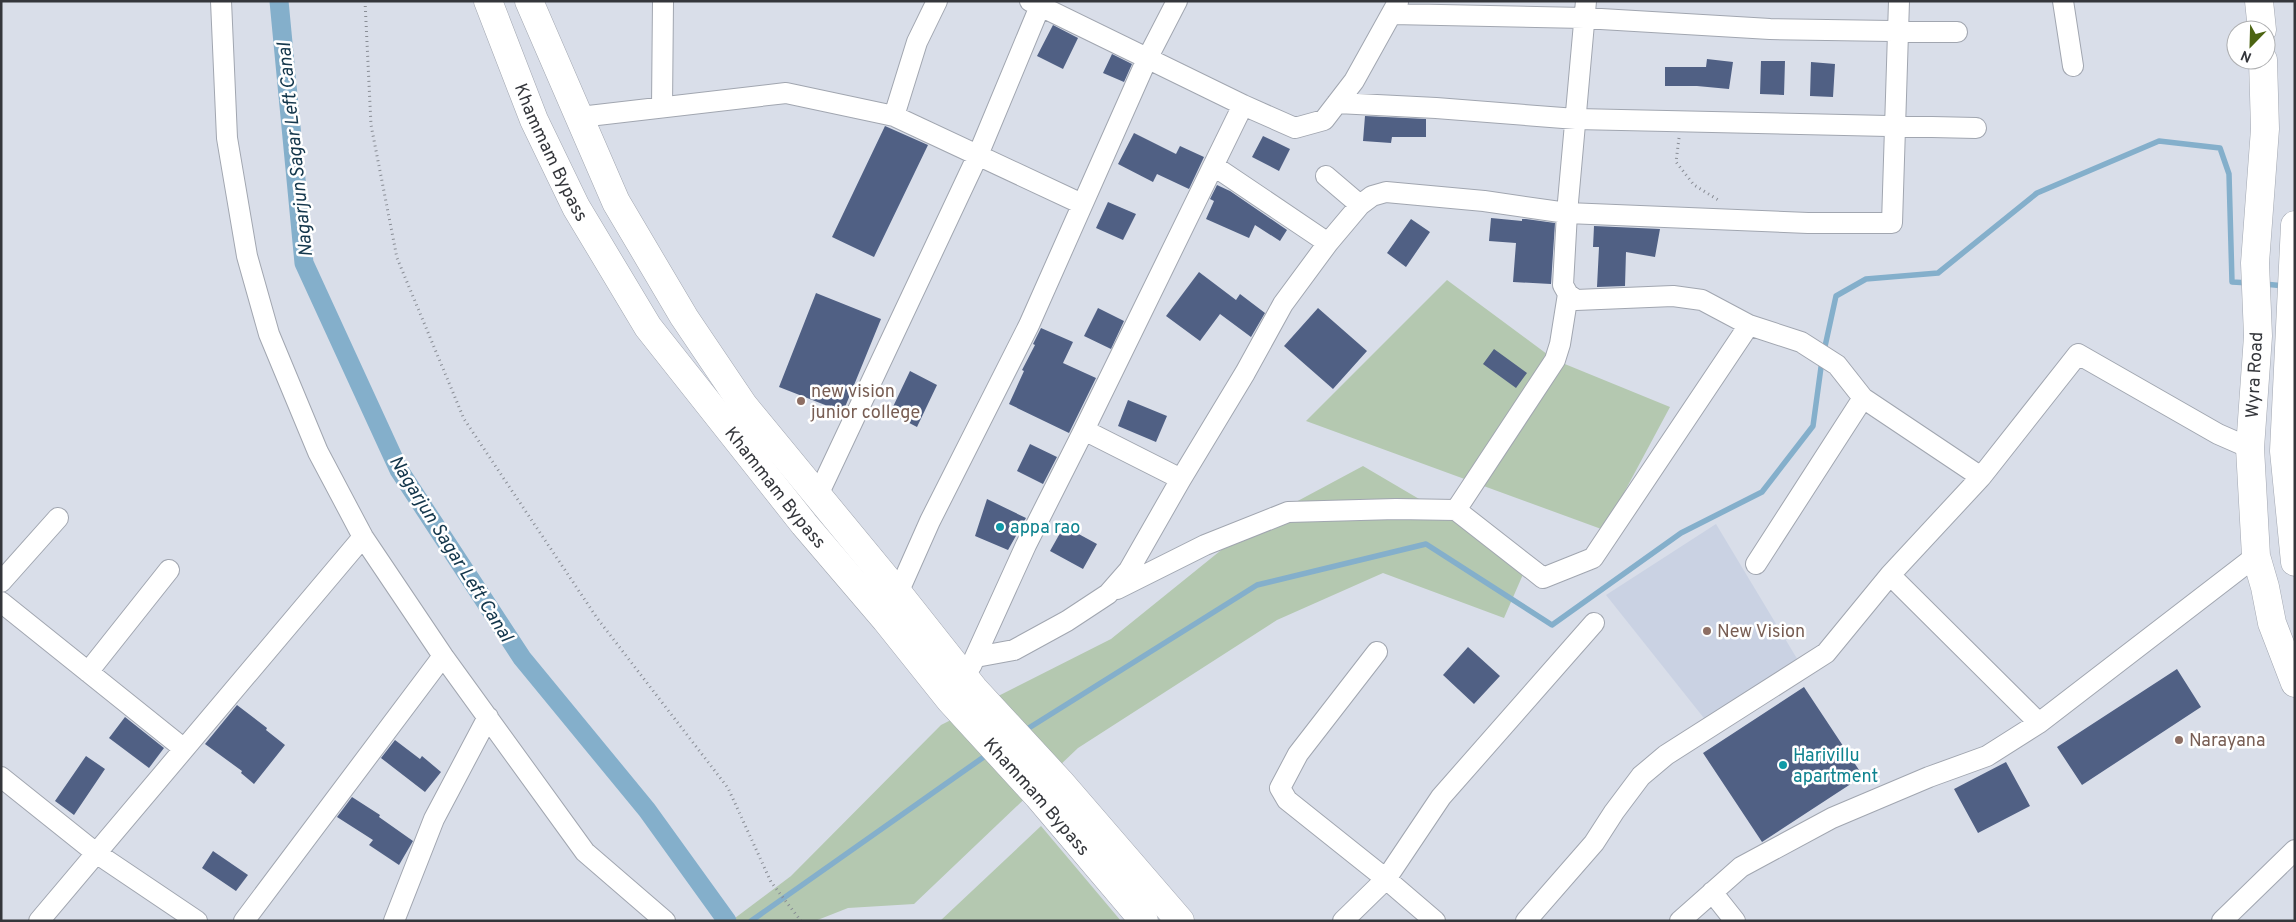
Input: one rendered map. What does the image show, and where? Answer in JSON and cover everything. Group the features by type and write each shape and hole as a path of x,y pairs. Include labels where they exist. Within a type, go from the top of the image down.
{"main road":[{"name":"Khammam Bypass","path":"488,1 534,120 576,207 648,326 798,517 886,620 969,683 1038,796 1144,921"},
{"name":"Khammam Bypass","path":"530,1 616,202 684,317 744,406 898,593 969,683 1060,782 1180,921"},
{"path":"2259,1 2261,20"},
{"name":"Wyra Road","path":"2264,70 2265,129 2255,263 2258,336 2250,448 2256,556 2265,587 2272,623 2295,684"},
{"name":"Wyra Road","path":"2295,225 2284,451 2295,562"}],"street":[{"path":"221,1 227,138 247,256 269,334 318,452 363,537 443,656 585,852 664,921"},
{"path":"662,107 663,1"},
{"path":"894,116 916,42 937,1"},
{"path":"898,593 930,521 1029,325 1147,59 1177,1"},
{"path":"1108,594 1129,570 1181,479 1246,373 1283,304 1328,243 1360,205 1372,196 1386,192 1484,201 1566,213 1808,223 1892,222 1899,1"},
{"path":"2063,1 2073,66"},
{"path":"818,495 978,155 1035,4 1243,106 1295,128 1324,120 1354,81 1395,7 1585,10 1770,30 1957,32"},
{"path":"1585,10 1566,213 1563,285 1568,294 1576,300 1673,296 1702,300 1749,325 1801,342 1837,365 1863,398 1981,477"},
{"path":"580,117 786,93 894,116 1082,204"},
{"path":"1337,103 1436,108 1576,119 1690,120 1976,128"},
{"path":"969,683 1026,545 1243,106"},
{"path":"1214,166 1328,243"},
{"path":"1326,176 1360,205"},
{"path":"1456,510 1555,360 1560,344 1568,294"},
{"path":"969,683 1014,650 1067,621 1108,594 1205,545 1288,512 1396,509 1456,510 1543,578 1593,558 1749,325"},
{"path":"1526,921 1594,843 1614,812 1642,776 1666,755 1826,653 1890,575 1981,477 2078,354 2218,434 2250,448"},
{"path":"1756,564 1863,398"},
{"path":"1084,430 1181,479"},
{"path":"1,582 58,518"},
{"path":"39,921 363,537"},
{"path":"1680,921 1741,868 1832,818 1929,777 1987,756 2039,723 2256,556"},
{"path":"88,672 169,570"},
{"path":"1890,575 2039,723"},
{"path":"1,602 184,748"},
{"path":"1343,921 1386,878 1441,797 1594,623"},
{"path":"1378,652 1298,754 1280,788 1287,800 1386,878 1435,921"},
{"path":"244,921 443,656"},
{"path":"394,921 434,819 488,716"},
{"path":"1,777 96,853 197,921"},
{"path":"2222,921 2295,850"},
{"path":"1712,892 1735,921"}],"path":[{"path":"365,1 371,126 397,258 464,419 598,618 728,788 771,882 801,921"},
{"path":"1690,120 1679,138 1676,162 1694,185 1712,194 1745,219"}],"shaded area":[{"name":"New Vision","path":"1716,524 1802,667 1715,732 1606,595"}],"green space":[{"path":"1447,280 1555,360 1670,407 1604,530 1306,421"},
{"path":"1363,466 1528,563 1504,618 1383,573 1277,620 1078,748 914,904 848,908 815,921 731,921 791,876 941,725 1111,639 1251,526"},
{"path":"1041,826 1121,921 940,921"}],"building":[{"path":"1053,25 1078,38 1063,69 1037,56"},
{"path":"1112,54 1132,64 1124,82 1103,73"},
{"path":"1707,59 1733,62 1729,89 1665,86 1665,67 1706,67"},
{"path":"1761,61 1785,61 1784,95 1760,94"},
{"path":"1811,62 1835,64 1833,97 1810,96"},
{"path":"1365,116 1426,119 1426,137 1392,137 1391,143 1363,141"},
{"path":"885,126 928,145 874,257 832,237"},
{"path":"1134,133 1176,154 1180,146 1204,157 1189,189 1157,174 1153,182 1118,164"},
{"path":"1263,136 1290,149 1279,171 1252,157"},
{"path":"1217,185 1230,191 1287,230 1280,241 1255,225 1249,238 1206,219 1214,201 1210,199"},
{"path":"1108,202 1136,214 1123,240 1096,228"},
{"path":"1491,218 1522,221 1522,219 1526,219 1555,223 1551,284 1513,282 1516,243 1489,241"},
{"path":"1411,219 1430,232 1406,267 1387,253"},
{"path":"1594,226 1660,229 1655,257 1626,252 1625,286 1597,287 1599,247 1593,247"},
{"path":"1199,272 1236,300 1240,294 1265,313 1251,337 1220,314 1200,341 1166,316"},
{"path":"816,293 881,319 843,412 779,387"},
{"path":"1098,308 1124,321 1111,349 1084,336"},
{"path":"1318,308 1367,351 1333,389 1284,346"},
{"path":"1041,328 1073,342 1063,363 1096,378 1069,433 1009,404"},
{"path":"1494,349 1527,373 1516,388 1483,364"},
{"path":"910,371 937,385 917,427 890,413"},
{"path":"1128,400 1167,416 1156,442 1118,426"},
{"path":"1030,444 1057,457 1043,484 1017,471"},
{"name":"appa rao","path":"987,499 1026,518 1008,550 975,536"},
{"path":"1064,526 1097,544 1083,569 1050,551"},
{"path":"1468,647 1500,676 1474,704 1443,675"},
{"path":"2177,669 2201,707 2082,785 2057,747"},
{"name":"Harivillu apartment","path":"1804,687 1863,776 1762,842 1703,753"},
{"path":"237,705 267,728 266,730 285,745 254,784 241,773 242,771 205,744"},
{"path":"125,717 164,748 149,768 109,738"},
{"path":"395,740 420,759 422,756 441,772 425,792 381,758"},
{"path":"86,756 105,769 74,815 55,801"},
{"path":"2006,762 2030,806 1978,833 1954,789"},
{"path":"352,797 380,815 379,817 413,841 399,865 369,845 373,840 337,817"},
{"path":"213,851 248,875 236,891 202,868"}],"waterway":[{"name":"Nagarjun Sagar Left Canal","path":"279,1 304,263 399,470 522,658 647,810 727,921"},
{"path":"1824,351 1836,296 1866,279 1938,273 2037,193 2159,141 2220,148 2229,174 2232,282 2250,283"},
{"path":"2264,284 2285,286"},
{"path":"1024,731 1257,585 1426,544 1552,625 1681,533 1762,492 1813,426 1822,360"},
{"path":"751,921 988,754"}],"place":[{"name":"new vision junior college","path":"801,401"},
{"name":"appa rao","path":"1000,527"},
{"name":"New Vision","path":"1707,631"},
{"name":"Narayana","path":"2179,740"},
{"name":"Harivillu apartment","path":"1783,765"}]}
